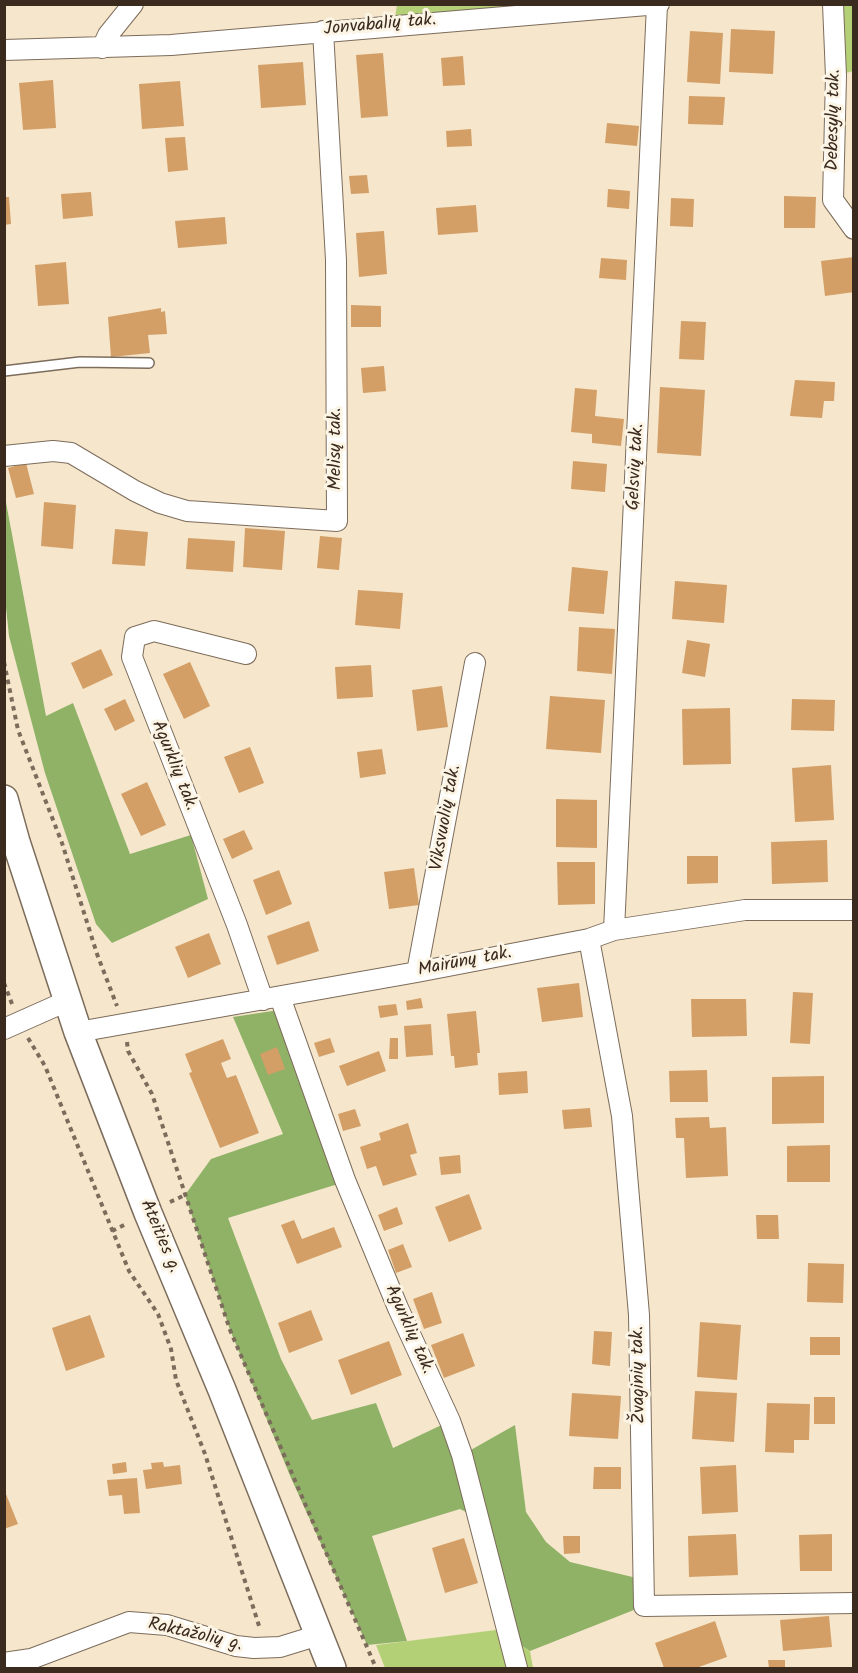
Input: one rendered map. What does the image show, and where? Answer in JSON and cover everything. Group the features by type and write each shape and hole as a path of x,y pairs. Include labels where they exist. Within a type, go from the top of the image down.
{"street":[{"path":"102,48 108,35 133,4"},
{"name":"Debesylų tak.","path":"833,4 845,73 833,200 854,229"},
{"name":"Jonvabalių tak.","path":"4,50 171,45 658,5"},
{"name":"Gelsvių tak.","path":"614,930 658,5"},
{"name":"Melisų tak.","path":"4,456 53,451 71,453 135,491 160,503 187,511 337,521 336,260 322,31"},
{"name":"Agurklių tak.","path":"246,654 154,631 135,637 132,657 237,925 272,998 398,1308 450,1421 465,1466 517,1668"},
{"name":"Viksvuolių tak.","path":"417,972 475,663"},
{"name":"Ateities g.","path":"4,799 78,1032 148,1213 222,1390 332,1668"},
{"name":"Mairūnų tak.","path":"78,1032 417,972 590,939 614,930 746,910 854,910"},
{"name":"Žvaginių tak.","path":"590,939 622,1116 638,1303 644,1606 854,1603"},
{"path":"12,1027 67,1001"},
{"name":"Raktažolių g.","path":"4,1663 31,1659 129,1622 167,1625 236,1646 280,1647 320,1635"}],"lane":[{"path":"4,371 80,362 149,363"}],"path":[{"path":"4,662 18,730 62,843 97,954 125,1025 128,1051 152,1094 230,1330 376,1668"},
{"path":"4,983 12,1027 45,1066 129,1271 161,1323 171,1349 176,1380 205,1454 266,1648"}],"green space":[{"path":"397,5 659,5 394,25"},
{"path":"833,5 853,5 853,71 836,76"},
{"path":"5,497 46,716 73,703 130,854 191,835 208,899 112,943 96,924 45,773 9,636 4,589"},
{"path":"279,1010 338,1184 228,1218 281,1359 312,1420 376,1403 393,1448 450,1421 462,1455 515,1425 526,1512 546,1542 570,1562 645,1580 644,1606 530,1651 511,1639 478,1518 460,1509 372,1536 407,1641 367,1645 291,1478 230,1330 185,1195 211,1159 283,1134 233,1017"},
{"path":"496,1630 530,1651 533,1668 385,1668 376,1645"}],"building":[{"path":"731,29 775,31 773,74 729,72"},
{"path":"690,31 723,33 720,84 687,82"},
{"path":"383,53 388,116 361,118 356,55"},
{"path":"463,56 465,85 443,86 441,58"},
{"path":"303,62 306,105 261,108 258,65"},
{"path":"53,80 56,128 23,130 19,83"},
{"path":"180,81 184,126 142,129 139,84"},
{"path":"689,96 725,97 723,125 688,124"},
{"path":"607,123 639,126 637,146 605,143"},
{"path":"471,129 472,146 447,147 446,131"},
{"path":"185,137 188,170 168,172 165,138"},
{"path":"367,175 369,193 351,194 349,176"},
{"path":"608,189 630,191 629,209 607,207"},
{"path":"91,192 93,216 63,219 61,194"},
{"path":"784,196 816,197 815,228 784,228"},
{"path":"4,197 9,197 11,224 4,225"},
{"path":"671,198 694,199 693,227 670,226"},
{"path":"476,205 478,232 438,235 436,208"},
{"path":"225,217 227,244 178,248 175,221"},
{"path":"384,231 387,274 359,277 356,233"},
{"path":"854,257 854,292 825,296 821,261"},
{"path":"601,258 627,260 626,280 599,278"},
{"path":"66,262 69,304 38,306 35,265"},
{"path":"351,305 381,306 381,327 351,327"},
{"path":"161,308 161,312 165,311 167,334 148,335 150,353 111,357 108,317"},
{"path":"681,321 706,322 704,360 679,359"},
{"path":"384,366 386,391 363,393 361,368"},
{"path":"795,380 835,382 834,401 824,401 822,418 790,416"},
{"path":"660,387 705,390 701,456 657,453"},
{"path":"575,388 597,390 595,416 624,419 621,446 592,443 592,434 571,432"},
{"path":"573,461 607,464 605,492 571,489"},
{"path":"26,463 34,494 16,498 8,468"},
{"path":"44,502 76,505 73,549 41,546"},
{"path":"245,528 285,531 282,570 243,567"},
{"path":"115,529 148,532 145,566 112,564"},
{"path":"320,536 342,538 339,570 317,568"},
{"path":"188,538 235,541 233,572 186,569"},
{"path":"572,567 608,571 604,614 568,611"},
{"path":"675,581 727,585 724,623 672,619"},
{"path":"358,590 403,593 400,629 355,625"},
{"path":"579,627 615,629 612,674 577,671"},
{"path":"687,640 710,644 705,677 682,673"},
{"path":"101,649 113,675 83,689 71,663"},
{"path":"190,662 210,706 184,719 163,674"},
{"path":"371,665 373,697 337,699 335,667"},
{"path":"442,686 448,727 417,731 412,690"},
{"path":"550,696 605,700 601,753 546,749"},
{"path":"125,699 135,721 115,731 104,709"},
{"path":"792,699 835,700 834,731 791,730"},
{"path":"730,708 731,764 683,765 682,709"},
{"path":"250,747 264,783 239,793 224,757"},
{"path":"382,749 386,774 360,778 357,752"},
{"path":"831,765 834,820 795,822 792,768"},
{"path":"147,782 166,825 141,836 121,794"},
{"path":"556,799 597,800 597,848 556,847"},
{"path":"244,830 253,849 232,859 223,839"},
{"path":"827,840 828,882 772,884 771,842"},
{"path":"687,856 718,856 718,883 687,884"},
{"path":"557,862 595,862 595,904 558,905"},
{"path":"414,868 419,905 389,909 384,872"},
{"path":"279,870 292,904 266,915 253,880"},
{"path":"309,921 319,951 277,965 267,936"},
{"path":"209,933 221,964 188,978 175,947"},
{"path":"579,983 583,1017 542,1022 537,988"},
{"path":"793,992 813,993 810,1044 790,1043"},
{"path":"421,998 423,1008 407,1010 406,1001"},
{"path":"691,999 746,999 747,1036 692,1037"},
{"path":"396,1004 398,1015 380,1018 378,1006"},
{"path":"476,1011 480,1053 477,1053 478,1065 455,1068 454,1056 451,1056 447,1014"},
{"path":"431,1024 433,1055 406,1057 404,1026"},
{"path":"330,1038 335,1052 319,1057 314,1043"},
{"path":"390,1038 398,1038 398,1059 389,1059"},
{"path":"223,1039 231,1059 221,1063 227,1078 236,1075 259,1133 220,1148 189,1073 192,1072 185,1054"},
{"path":"277,1047 285,1069 268,1075 260,1054"},
{"path":"379,1051 386,1071 347,1086 339,1066"},
{"path":"707,1070 708,1102 670,1102 669,1071"},
{"path":"527,1071 528,1093 499,1095 498,1073"},
{"path":"824,1076 824,1123 772,1124 772,1077"},
{"path":"590,1108 592,1127 564,1129 562,1110"},
{"path":"355,1109 361,1126 343,1131 338,1114"},
{"path":"709,1117 710,1128 726,1127 728,1176 686,1178 684,1138 676,1138 675,1118"},
{"path":"408,1123 417,1153 410,1155 417,1175 383,1186 376,1166 367,1169 360,1147 381,1140 379,1133"},
{"path":"830,1145 830,1182 787,1182 787,1146"},
{"path":"460,1155 461,1173 441,1175 439,1157"},
{"path":"469,1194 482,1229 449,1242 435,1207"},
{"path":"397,1207 403,1224 384,1231 378,1215"},
{"path":"756,1215 778,1215 779,1239 757,1239"},
{"path":"294,1220 302,1239 334,1227 342,1247 297,1264 281,1225"},
{"path":"403,1244 412,1267 396,1273 388,1250"},
{"path":"808,1263 844,1264 843,1303 807,1302"},
{"path":"432,1292 442,1323 424,1329 413,1299"},
{"path":"311,1310 323,1340 289,1353 278,1323"},
{"path":"90,1315 105,1357 66,1371 52,1328"},
{"path":"700,1322 741,1325 737,1380 697,1377"},
{"path":"594,1331 612,1332 610,1366 592,1364"},
{"path":"463,1333 475,1366 444,1378 431,1345"},
{"path":"810,1337 840,1337 840,1355 810,1355"},
{"path":"389,1341 402,1375 351,1395 338,1360"},
{"path":"695,1391 737,1393 734,1442 692,1439"},
{"path":"572,1393 621,1396 618,1439 569,1436"},
{"path":"814,1397 835,1397 835,1424 814,1424"},
{"path":"767,1403 810,1404 809,1440 794,1440 794,1453 765,1452"},
{"path":"126,1462 127,1472 113,1474 112,1464"},
{"path":"163,1462 164,1467 180,1465 182,1484 146,1489 143,1470 152,1469 151,1463"},
{"path":"736,1465 738,1512 702,1514 700,1467"},
{"path":"594,1467 621,1467 621,1489 593,1489"},
{"path":"137,1478 140,1513 124,1514 122,1495 109,1496 107,1480"},
{"path":"4,1489 18,1524 4,1529"},
{"path":"736,1534 738,1575 689,1577 688,1536"},
{"path":"832,1534 832,1571 800,1571 799,1535"},
{"path":"563,1536 580,1536 580,1553 564,1554"},
{"path":"464,1538 478,1583 445,1593 432,1548"},
{"path":"829,1616 832,1647 783,1651 780,1620"},
{"path":"715,1621 727,1657 696,1668 664,1668 655,1643"},
{"path":"768,1660 785,1660 785,1668 769,1668"}]}
